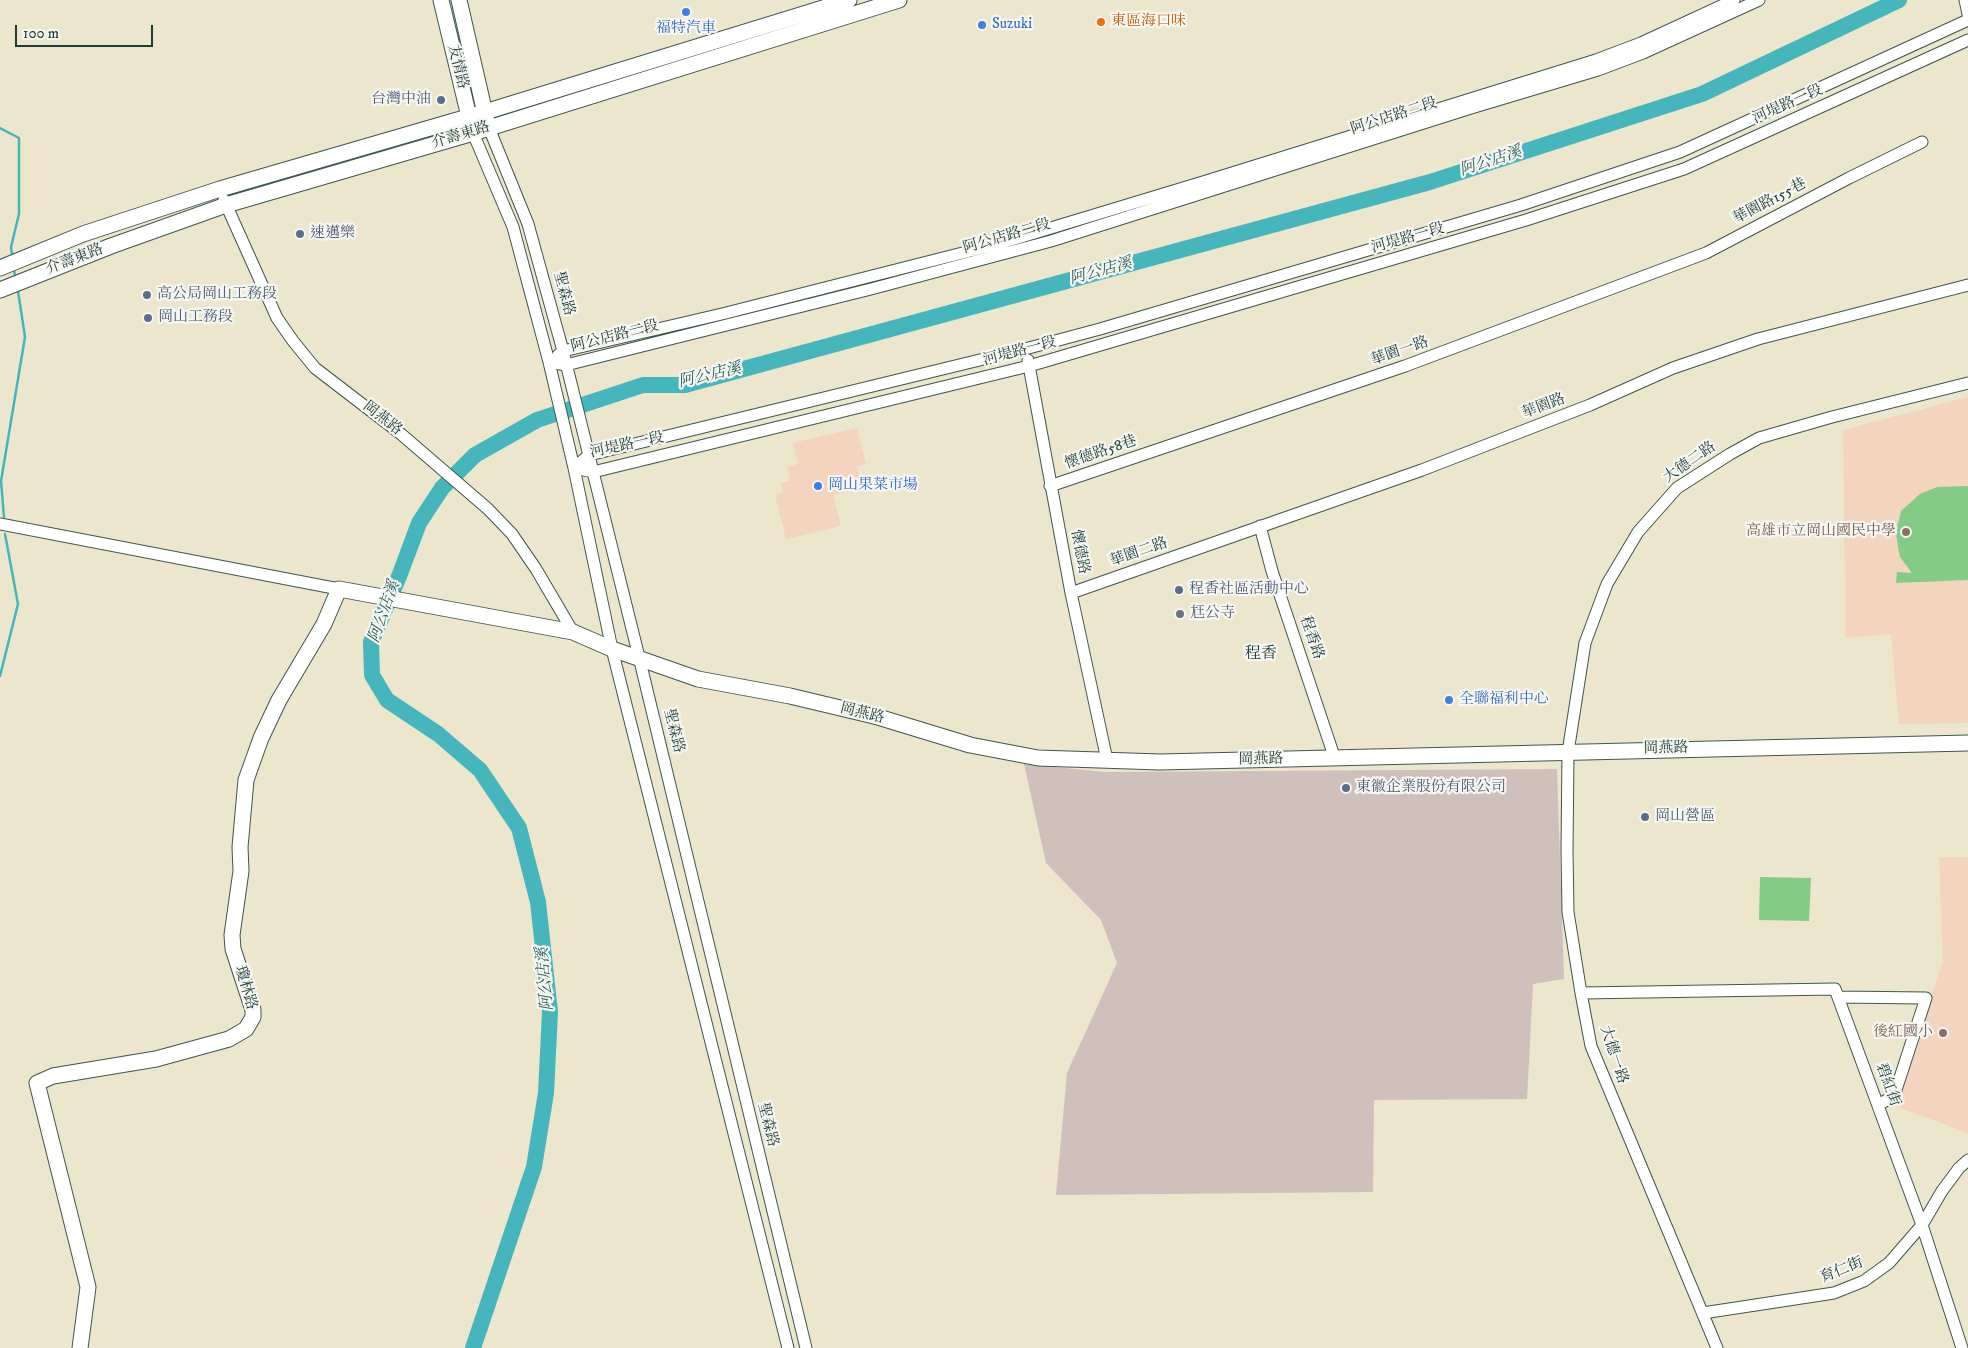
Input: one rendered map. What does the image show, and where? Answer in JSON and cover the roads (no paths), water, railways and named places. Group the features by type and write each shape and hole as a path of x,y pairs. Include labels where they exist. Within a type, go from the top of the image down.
{"street":[{"name":"友情路","path":"441,0 473,133"},
{"name":"友情路","path":"459,0 489,128"},
{"name":"介壽東路","path":"0,268 83,234 220,188 485,112 850,0"},
{"name":"介壽東路","path":"0,290 90,254 226,206 473,133 899,0"},
{"name":"阿公店路二段","path":"1734,0 1641,43 1596,60 1204,182 998,244 722,314 563,351 549,362 567,370 1051,241 1452,114 1598,70 1643,53 1759,0"},
{"path":"1965,1 1968,14"},
{"name":"河堤路一段","path":"1968,20 1680,152 1512,208 1100,329 1025,349 587,450 574,468 593,472 1029,366 1526,220 1684,169 1968,40"},
{"name":"聖森路","path":"489,128 528,224 563,351 806,1348"},
{"name":"聖森路","path":"473,133 514,227 570,450 612,648 788,1348"},
{"name":"華園路155巷","path":"1647,276 1706,253 1922,142"},
{"name":"岡燕路","path":"220,188 226,206 277,318 293,341 315,368 401,434 483,505 512,534 536,569 572,632"},
{"path":"83,234 90,254"},
{"name":"華園一路","path":"1161,449 1405,366 1647,276"},
{"name":"華園路","path":"1217,542 1429,467 1590,405 1673,368 1758,338 1968,285"},
{"name":"懷德路","path":"1025,349 1071,593 1108,760"},
{"name":"大德二路","path":"1568,752 1585,643 1607,584 1638,532 1668,496 1677,488 1730,454 1760,438 1832,416 1968,383"},
{"name":"懷德路58巷","path":"1050,486 1161,449"},
{"path":"0,524 340,589"},
{"name":"程香路","path":"1260,526 1272,571 1335,759"},
{"name":"華園二路","path":"1071,593 1217,542"},
{"name":"岡燕路","path":"340,589 572,632 698,679 790,696 878,717 970,745 1038,758 1160,762 1968,743"},
{"name":"瓊林路","path":"80,1348 88,1287 37,1084 62,1074 156,1059 230,1039 246,1029 253,1017 253,1010 234,949 232,935 241,871 240,847 246,780 261,738 279,700 324,624 340,589"},
{"name":"大德一路","path":"1568,752 1568,912 1591,1046 1717,1348"},
{"path":"1581,993 1835,989 1838,997 1926,998 1894,1096 1878,1105"},
{"name":"碧紅街","path":"1838,997 1922,1224 1962,1348"},
{"name":"育仁街","path":"1703,1313 1834,1293 1864,1281 1889,1263 1922,1224 1942,1191 1959,1168 1968,1160"}],"waterway":[{"name":"阿公店溪","path":"473,1348 534,1167 546,1093 550,1012 538,902 519,828 480,770 438,734 387,700 372,675 371,642 419,523 442,488 475,455 537,420 643,385 685,385 1430,182 1702,94 1899,0"},
{"path":"0,128 19,138 19,214 11,247 12,254"},
{"path":"14,271 15,275"},
{"path":"4,517 1,481 25,337 18,291"},
{"path":"0,676 18,604 5,534"}],"place":[{"name":"福特汽車","path":"686,12"},
{"name":"東區海口味","path":"1101,22"},
{"name":"Suzuki","path":"982,25"},
{"name":"台灣中油","path":"441,100"},
{"name":"速邁樂","path":"300,234"},
{"name":"高公局岡山工務段","path":"147,295"},
{"name":"岡山工務段","path":"148,318"},
{"name":"岡山果菜市場","path":"818,486"},
{"name":"高雄市立岡山國民中學","path":"1906,532"},
{"name":"程香社區活動中心","path":"1179,590"},
{"name":"尪公寺","path":"1180,614"},
{"name":"全聯福利中心","path":"1449,700"},
{"name":"東徽企業股份有限公司","path":"1346,788"},
{"name":"岡山營區","path":"1645,817"},
{"name":"後紅國小","path":"1943,1033"}],"district":[{"name":"程香","path":"1261,655"}]}
